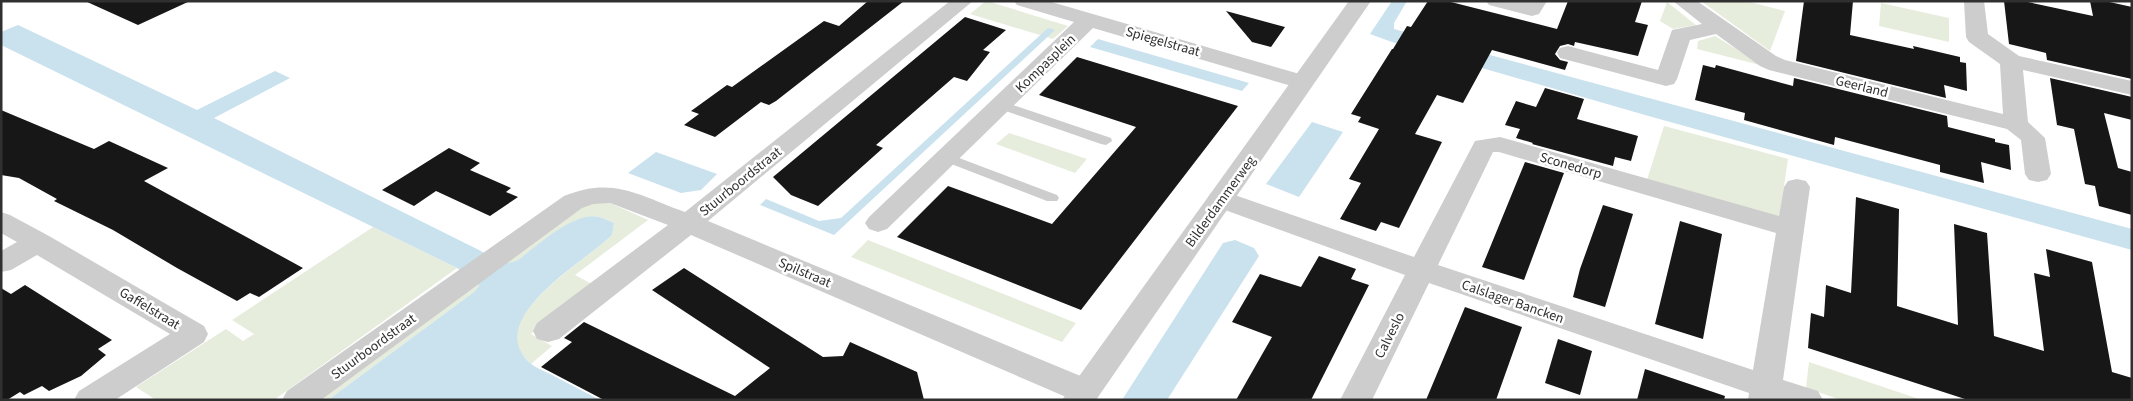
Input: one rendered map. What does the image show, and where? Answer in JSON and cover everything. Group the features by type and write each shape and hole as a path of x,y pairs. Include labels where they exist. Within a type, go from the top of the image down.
{"street":[{"name":"Stuurboordstraat","path":"298,400 573,202 596,195 614,195 688,223 964,1"},
{"name":"Spiegelstraat","path":"1024,1 1302,82"},
{"name":"Bilderdammerweg","path":"1081,396 1360,1"},
{"path":"1496,1 1532,10 1537,1"},
{"name":"Geerland","path":"1683,1 1718,27 1777,65 2016,124"},
{"path":"1974,1 1978,36 2011,61 2132,88"},
{"name":"Kompasplein","path":"878,223 1089,20"},
{"path":"1568,53 1666,79 1680,35 1718,27"},
{"path":"2011,61 2016,124 2033,138 2038,174"},
{"name":"Sconedorp","path":"1421,270 1484,146 1500,144 1790,228"},
{"path":"1765,393 1797,187"},
{"name":"Calslager Bancken","path":"1220,199 1765,393 1807,400"},
{"name":"Gaffelstraat","path":"1,221 193,334 90,400"},
{"path":"548,331 688,223"},
{"name":"Spilstraat","path":"688,223 1081,396"},
{"path":"1,263 39,242"},
{"name":"Calveslo","path":"1356,400 1421,270"}],"lane":[{"name":"Kompasplein","path":"1001,105 1106,141"},
{"path":"946,158 1052,198"}],"green space":[{"path":"986,1 1068,26 1053,39 970,14"},
{"path":"1701,1 1746,1 1785,11 1770,51"},
{"path":"1667,2 1696,25 1673,29 1660,21"},
{"path":"1881,3 1949,18 1949,42 1879,26"},
{"path":"1715,36 1764,66 1697,49 1698,41"},
{"path":"1664,126 1788,159 1779,220 1646,183"},
{"path":"1009,133 1087,159 1075,173 996,144"},
{"path":"586,203 610,203 648,220 575,275 592,284 531,334 552,346 531,364 521,353 517,345 517,331 524,315 551,285 612,235 614,223 599,217 578,220 556,231 518,260 510,263 501,263"},
{"path":"373,227 457,268 274,400 156,400 136,387 226,329 243,341 254,334 232,320"},
{"path":"868,240 1076,323 1062,342 851,257"},
{"path":"477,282 479,286 474,292 328,400 312,400"},
{"path":"1809,362 1922,400 1841,400 1806,388"}],"water":[{"path":"1392,1 1407,1 1394,23 1394,29 2132,229 2132,250 1645,115 1370,34"},
{"path":"18,25 197,110 275,71 290,78 214,118 499,261 508,263 518,260 556,231 578,219 599,217 614,223 612,235 543,292 528,310 519,327 518,345 529,362 537,368 600,400 328,400 474,292 479,286 477,282 457,268 1,45 1,32"},
{"path":"1048,28 1055,30 834,235 760,205 766,199 819,221 841,218"},
{"path":"1098,39 1249,83 1242,91 1090,47"},
{"path":"1312,122 1343,132 1299,197 1266,184"},
{"path":"656,152 717,174 701,190 681,193 628,173"},
{"path":"1235,240 1254,248 1259,256 1167,400 1122,400 1223,243"}],"building":[{"path":"85,1 190,1 138,25"},
{"path":"868,1 904,1 776,101 769,105 761,102 715,137 684,125 699,114 691,111 727,85 732,87 824,21 839,26"},
{"path":"1428,1 1447,1 1557,29 1568,1 1642,1 1635,22 1648,25 1638,56 1575,42 1574,46 1568,44 1560,46 1555,54 1560,60 1568,62 1565,70 1492,50 1463,103 1437,95 1415,134 1442,142 1399,228 1381,222 1376,231 1340,219 1361,183 1349,179 1379,129 1358,122 1361,117 1351,114 1407,26 1411,27"},
{"path":"1804,1 1853,1 1850,35 1914,49 1913,46 1960,57 1960,62 1966,63 1967,91 1944,85 1946,98 1796,61"},
{"path":"2004,1 2023,1 2093,16 2090,1 2105,1 2132,7 2132,79 2047,60 2046,53 2009,44"},
{"path":"1226,11 1285,27 1271,47 1252,42"},
{"path":"965,17 1006,30 983,50 990,52 967,81 954,77 876,145 883,148 818,206 791,195 773,177"},
{"path":"1077,57 1238,106 1081,310 897,237 948,186 1052,224 1136,127 1039,95"},
{"path":"1703,65 1715,68 1716,65 1793,86 1794,78 1947,116 1948,127 1995,139 1995,142 2009,145 2011,170 1981,162 1984,183 1940,172 1940,165 1835,137 1834,145 1744,120 1745,113 1695,100"},
{"path":"2050,78 2132,97 2132,120 2104,113 2118,168 2132,172 2132,215 2099,206 2095,186 2085,184 2074,129 2057,125"},
{"path":"1545,88 1584,99 1577,119 1638,136 1631,161 1615,157 1613,166 1516,138 1520,129 1505,125 1516,101 1536,107"},
{"path":"1,110 94,149 109,141 168,168 144,181 303,268 259,297 250,293 237,301 113,230 54,201 57,199 19,178 1,175"},
{"path":"449,148 480,163 470,170 511,188 506,192 518,197 490,216 436,191 414,206 382,190"},
{"path":"1525,162 1564,173 1524,280 1482,267"},
{"path":"1856,197 1899,209 1897,306 1958,325 1954,224 1987,233 1994,336 2044,351 2034,273 2050,277 2046,249 2092,262 2112,372 2132,378 2132,400 1968,400 1808,348 1811,313 1824,317 1826,285 1851,293"},
{"path":"1603,205 1633,214 1605,307 1573,297 1580,269"},
{"path":"1680,221 1722,234 1703,339 1655,324"},
{"path":"1319,256 1356,269 1351,279 1369,285 1311,400 1236,400 1272,337 1232,322 1260,274 1301,287"},
{"path":"684,268 823,357 843,356 850,342 917,372 924,400 604,400 541,367 572,342 564,338 584,322 735,396 770,368 652,290"},
{"path":"25,285 112,340 98,349 106,355 81,376 49,391 42,386 24,395 20,392 7,400 1,400 1,288 11,294"},
{"path":"1465,307 1522,327 1496,400 1426,400"},
{"path":"1558,339 1592,351 1580,395 1545,383"},
{"path":"1645,369 1725,396 1724,400 1637,400"}]}
